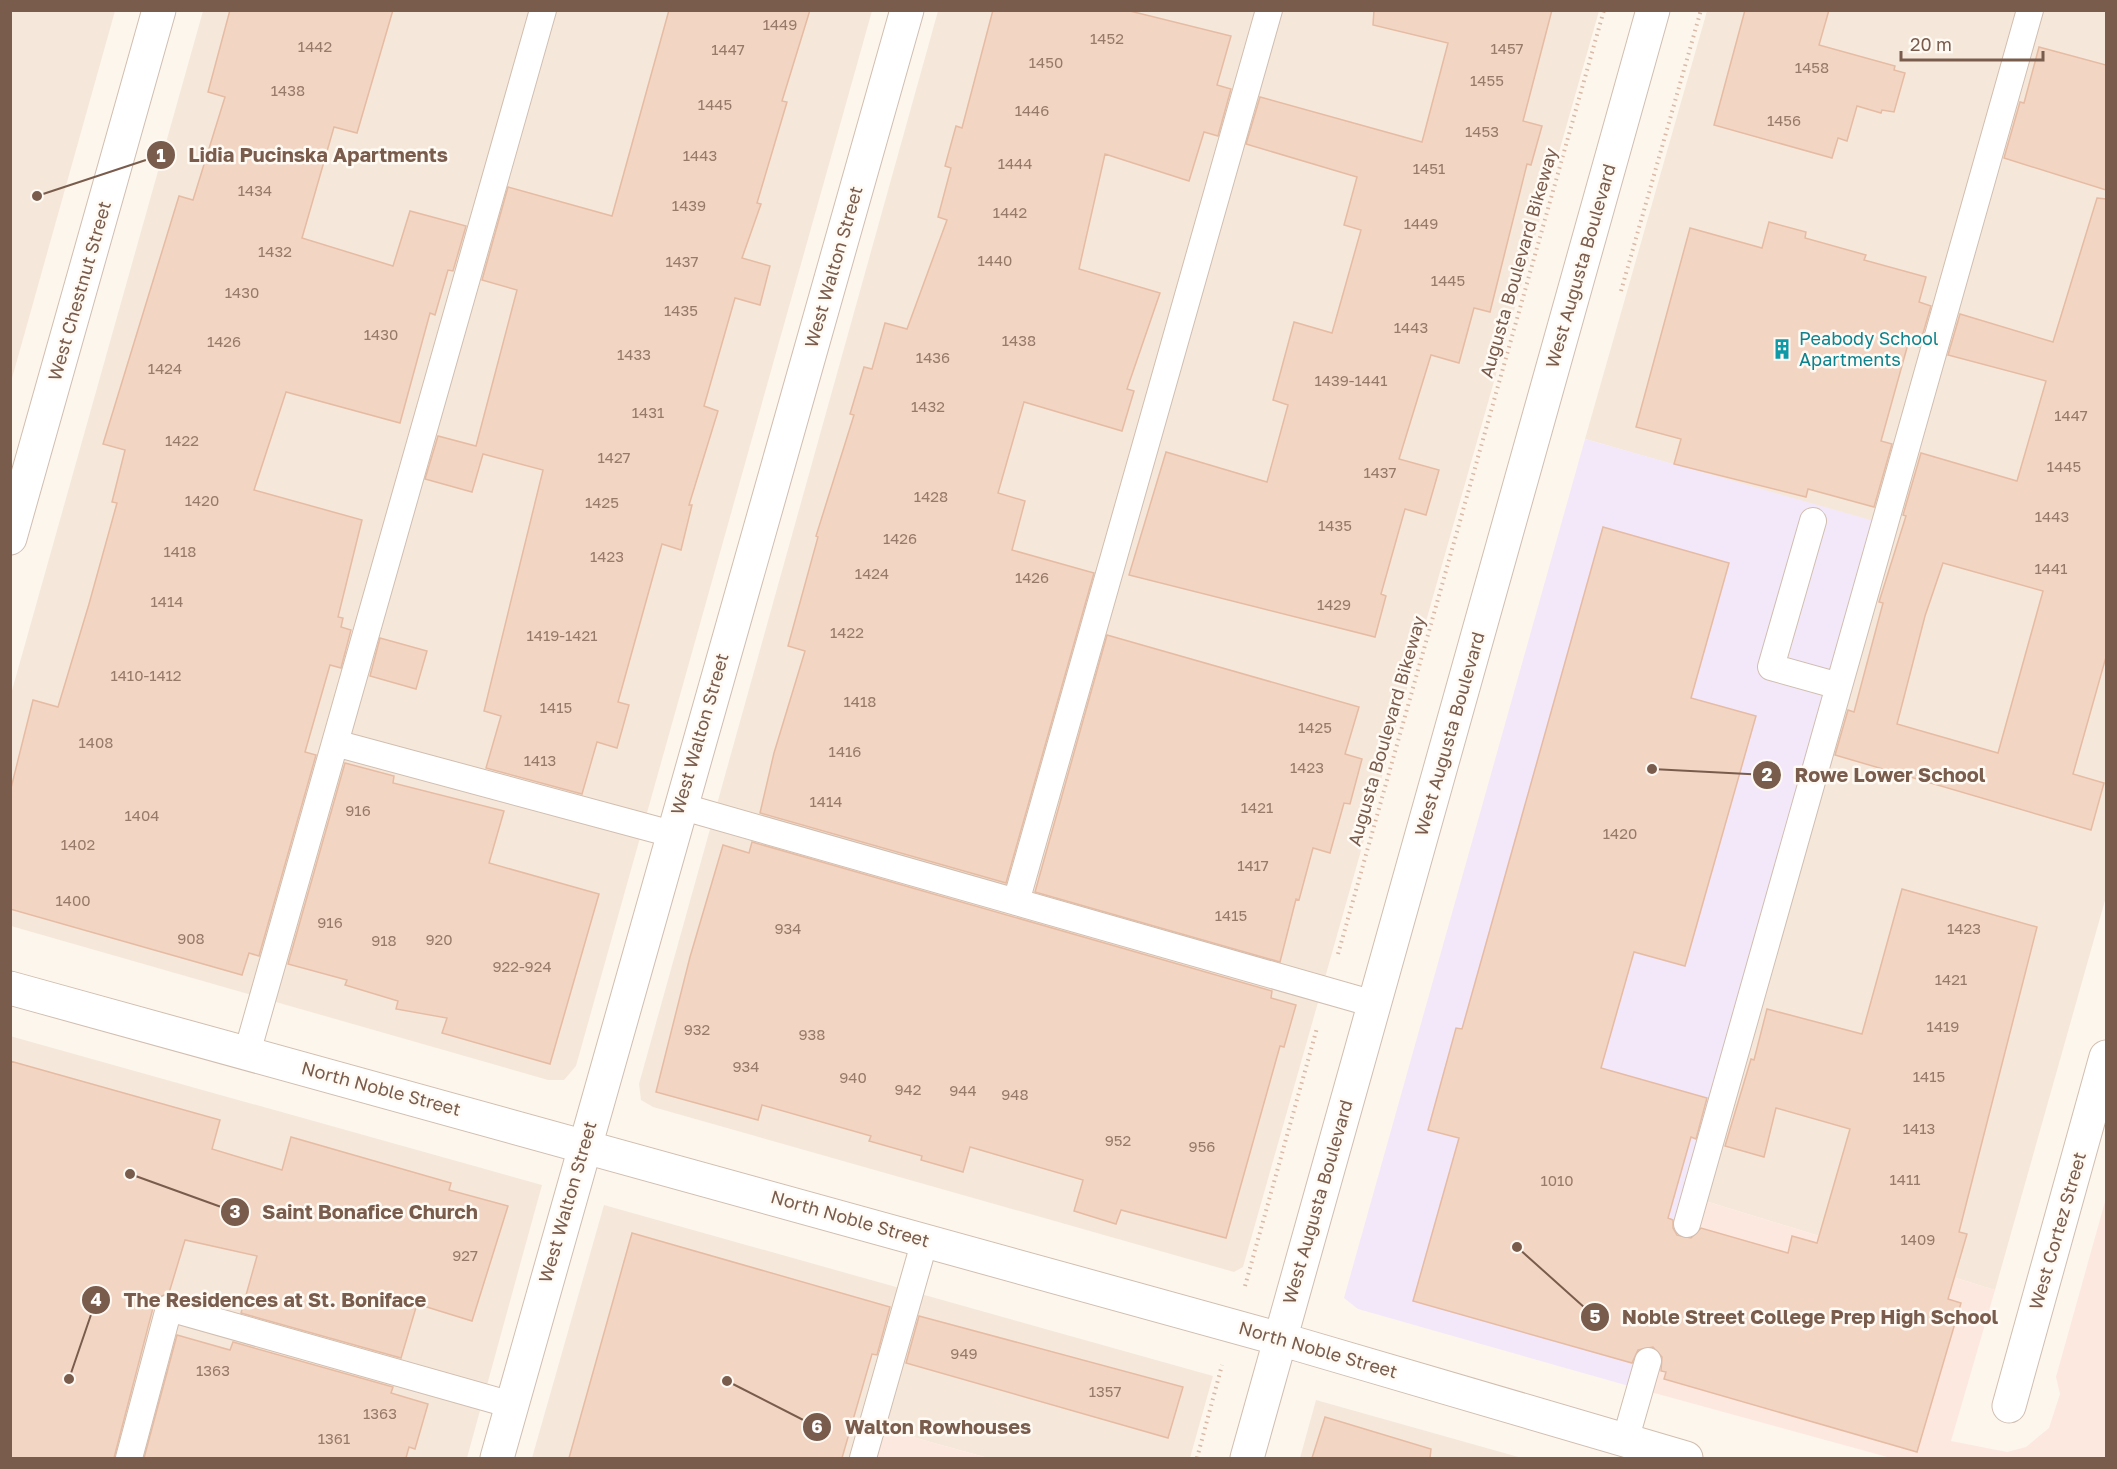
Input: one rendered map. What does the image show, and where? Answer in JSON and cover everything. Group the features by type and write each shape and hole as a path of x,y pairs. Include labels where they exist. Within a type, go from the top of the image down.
{"street":[{"name":"West Chestnut Street","path":"10,538 159,10"},
{"name":"West Walton Street","path":"497,1458 907,10"},
{"name":"West Augusta Boulevard","path":"1247,1458 1653,10"},
{"name":"North Noble Street","path":"10,988 1280,1339 1686,1458"},
{"name":"West Cortez Street","path":"2008,1406 2097,1131 2106,1057"}],"lane":[{"path":"247,1053 543,10"},
{"path":"1016,902 1269,10"},
{"path":"1687,1224 2030,10"},
{"path":"1813,521 1771,667 1839,686"},
{"path":"335,742 676,820 1016,902 1374,1005"},
{"path":"864,1458 924,1240"},
{"path":"129,1458 170,1308 512,1405"},
{"path":"1625,1441 1648,1361"}],"path":[{"name":"Augusta Boulevard Bikeway","path":"1197,1458 1604,10"}],"shaded area":[{"path":"10,11 115,11 11,382"},
{"path":"203,11 872,11 576,1066 564,1080 548,1080 11,926 11,694"},
{"path":"938,11 1599,11 1243,1267 1234,1272 653,1107 641,1100 639,1084"},
{"path":"1707,11 2106,11 2106,897 1995,1290 1689,1196 1881,524 1585,439"},
{"path":"1585,439 1881,523 1636,1388 1358,1309 1344,1298"},
{"path":"10,1036 542,1185 467,1458 11,1458"},
{"path":"1689,1196 1995,1290 1951,1441 2007,1452 2026,1447 2049,1428 2060,1394 2056,1377 2106,1198 2106,1458 1891,1458 1636,1388"},
{"path":"604,1205 1213,1376 1190,1458 988,1458 873,1426 863,1458 532,1458"},
{"path":"1316,1400 1522,1458 1300,1458"},
{"path":"873,1426 988,1458 863,1458"}],"building":[{"path":"230,10 393,10 357,133 334,127 302,238 393,266 410,211 466,226 453,271 448,270 435,315 430,313 400,423 286,392 254,490 362,520 338,617 343,618 341,627 351,630 341,668 330,665 305,752 316,755 259,956 249,953 242,975 10,909 10,792 33,700 58,707 89,604 117,503 112,502 125,450 103,444 179,196 193,200 225,97 208,92"},
{"path":"669,10 810,10 782,101 787,102 757,203 761,204 742,258 770,266 760,305 735,298 704,406 718,411 689,505 692,505 681,550 662,544 618,702 629,705 617,748 597,742 582,794 486,768 501,716 484,711 543,470 483,454 472,492 425,479 438,436 476,446 517,290 482,280 508,187 612,216"},
{"path":"993,10 1126,10 1231,36 1217,85 1231,89 1218,136 1204,132 1189,181 1105,154 1079,269 1160,293 1127,389 1134,391 1122,431 1024,402 998,493 1025,501 1012,550 1094,573 1006,883 760,813 774,753 805,651 788,646 818,537 816,536 854,415 850,414 864,367 872,369 885,323 907,329 947,220 938,217 951,168 945,166 956,126 962,128"},
{"path":"1374,10 1552,10 1523,121 1542,126 1531,165 1527,164 1490,312 1474,308 1459,363 1431,355 1399,459 1439,470 1426,515 1405,509 1381,594 1386,596 1375,637 1129,575 1166,452 1267,482 1288,405 1273,400 1294,322 1332,333 1361,230 1344,225 1357,177 1246,144 1260,97 1422,142 1448,43 1373,25"},
{"path":"1745,10 1829,10 1819,45 1895,66 1894,70 1905,73 1894,112 1882,110 1881,113 1857,106 1847,141 1838,138 1832,158 1714,125"},
{"path":"2039,47 2106,65 2106,190 2004,158 2020,102 2024,103"},
{"path":"2097,198 2106,199 2106,657 2073,774 2104,783 2091,830 1835,755 1848,710 1854,712 1883,603 1879,602 1906,516 1903,515 1921,453 2017,481 2046,381 1948,355 1960,314 2053,342","holes":["1943,563 2043,591 1998,753 1897,724 1925,616"]},
{"name":"Peabody School Apartments","path":"1769,222 1806,232 1805,238 1866,255 1864,260 1926,277 1919,302 1931,306 1919,347 1908,344 1881,441 1892,444 1874,507 1808,489 1806,497 1674,464 1681,439 1636,427 1690,228 1762,248"},
{"path":"1603,527 1729,563 1691,698 1756,716 1685,966 1634,952 1601,1068 1707,1098 1696,1139 1691,1137 1668,1218 1673,1220 1673,1228 1677,1235 1691,1238 1701,1228 1788,1253 1792,1236 1817,1243 1850,1129 1776,1108 1764,1157 1725,1146 1751,1059 1754,1060 1767,1009 1862,1034 1902,889 2037,927 1959,1232 1967,1234 1948,1299 1961,1303 1917,1452 1664,1379 1666,1372 1661,1371 1662,1357 1653,1347 1638,1350 1632,1363 1413,1301 1459,1138 1428,1130 1456,1028 1462,1029"},
{"path":"1107,635 1359,707 1345,754 1362,759 1350,804 1344,803 1330,853 1313,848 1299,900 1296,899 1280,962 1035,892"},
{"path":"380,638 427,651 416,689 370,676"},
{"path":"345,763 394,776 393,783 504,811 489,863 599,894 550,1064 442,1033 447,1018 396,1009 398,1001 345,985 347,980 288,964"},
{"path":"752,842 1272,991 1271,998 1296,1005 1284,1047 1280,1046 1226,1238 1121,1210 1116,1224 1074,1211 1083,1180 970,1147 963,1172 921,1160 922,1156 869,1141 871,1136 762,1105 758,1120 656,1092 690,957 723,845 749,853"},
{"path":"10,1061 220,1120 212,1149 282,1170 291,1137 451,1183 449,1190 508,1206 472,1321 417,1304 401,1358 241,1313 257,1256 185,1240 169,1293 159,1297 154,1304 114,1458 10,1458"},
{"path":"632,1233 890,1307 877,1355 872,1354 842,1458 569,1458"},
{"path":"919,1316 1183,1387 1168,1438 906,1363"},
{"path":"177,1335 230,1350 233,1342 393,1387 391,1393 428,1404 415,1449 409,1447 406,1458 144,1458"},
{"path":"1325,1417 1431,1449 1430,1458 1312,1458"}],"place":[{"name":"Lidia Pucinska Apartments","path":"37,196"},
{"name":"Peabody School Apartments","path":"1782,349"},
{"name":"Rowe Lower School","path":"1652,769"},
{"name":"Saint Bonafice Church","path":"130,1174"},
{"name":"Noble Street College Prep High School","path":"1517,1247"},
{"name":"The Residences at St. Boniface","path":"69,1379"},
{"name":"Walton Rowhouses","path":"727,1381"}]}
